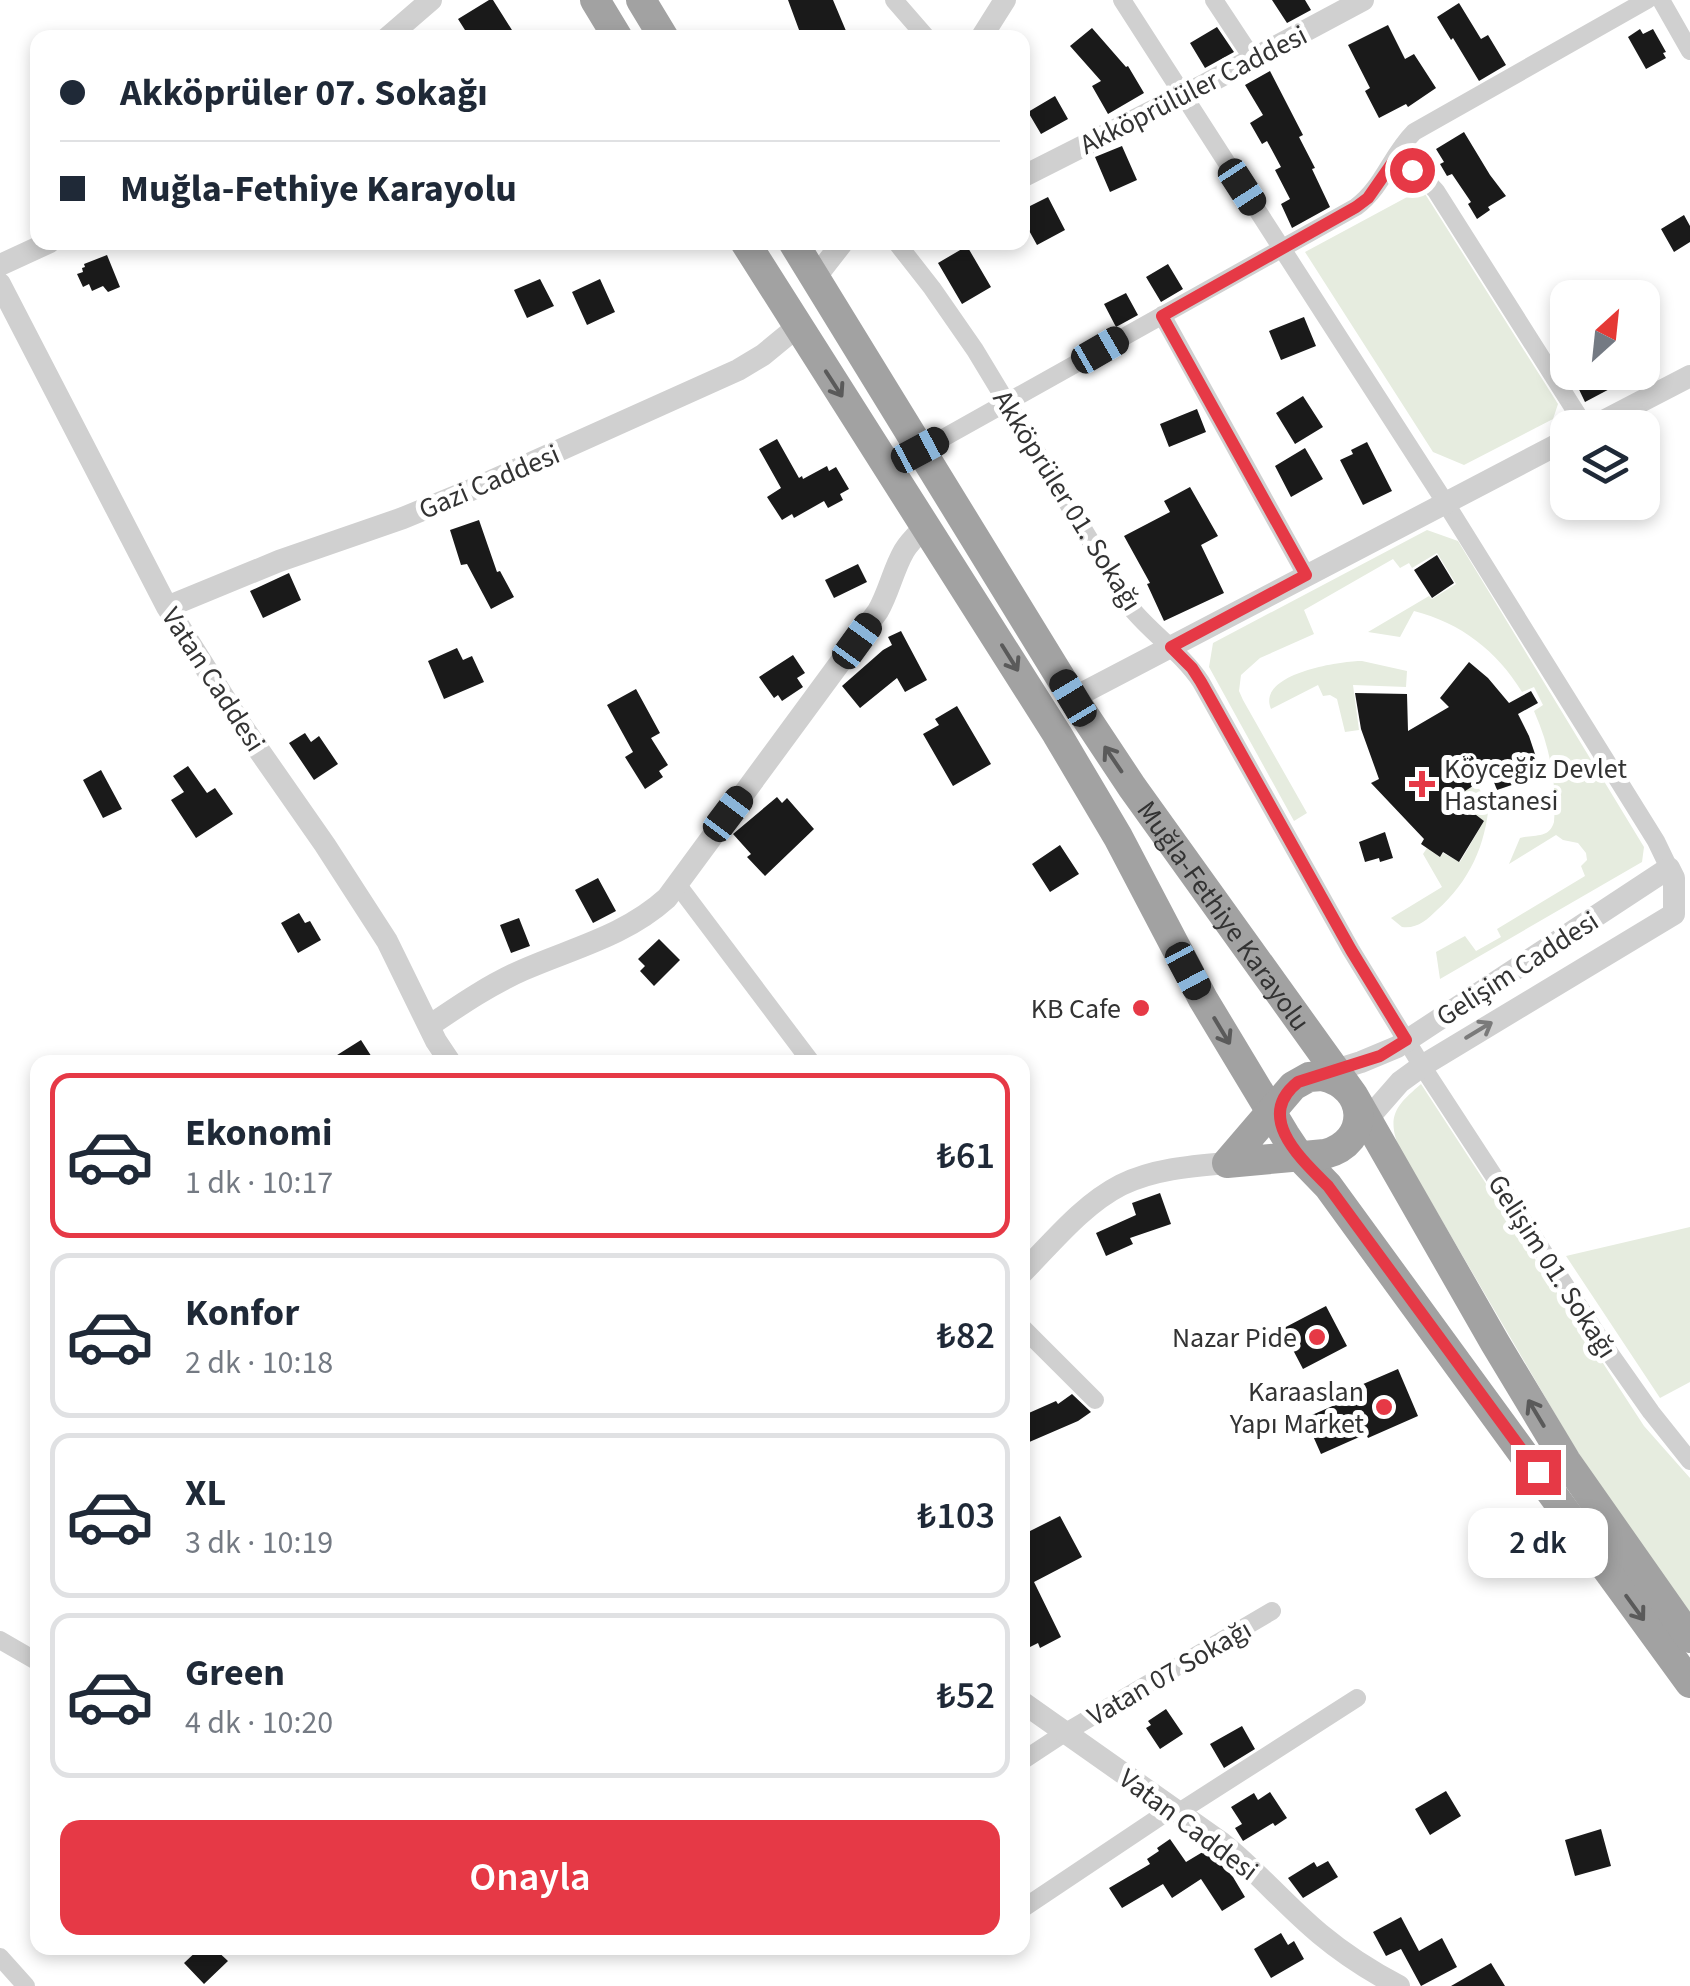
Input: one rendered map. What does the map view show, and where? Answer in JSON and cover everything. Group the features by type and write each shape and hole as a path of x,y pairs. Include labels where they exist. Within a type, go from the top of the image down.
{"highway":[{"path":"595,0 613,30"},
{"path":"641,0 659,30"},
{"name":"Muğla-Fethiye Karayolu","path":"750,250 1092,792 1202,999 1328,1186 1690,1683"},
{"name":"Muğla-Fethiye Karayolu","path":"798,250 1073,698 1344,1100 1566,1462 1690,1638"},
{"path":"1227,1162 1292,1131 1338,1150 1344,1100 1298,1082 1292,1131"},
{"path":"1227,1162 1292,1131"}],"street":[{"path":"396,30 431,0"},
{"path":"894,0 920,30"},
{"path":"987,30 1005,0"},
{"path":"1122,0 1445,502 1670,868"},
{"path":"1214,0 1253,59"},
{"name":"Akköprülüler Caddesi","path":"1030,173 1362,0"},
{"path":"920,450 1340,217 1368,198 1414,132 1647,0"},
{"path":"1660,0 1690,51"},
{"path":"1393,162 1423,178 1436,191 1576,410"},
{"path":"0,264 32,250"},
{"path":"815,278 840,250"},
{"name":"Akköprüler 01. Sokağı","path":"902,250 960,327 1131,608 1192,668 1201,682 1351,950 1422,1066"},
{"name":"Vatan Caddesi","path":"0,284 167,607 242,726 388,940 446,1055"},
{"path":"1162,316 1306,575"},
{"name":"Gazi Caddesi","path":"167,607 279,561 403,518 687,394 763,355 797,327"},
{"path":"1623,410 1690,376"},
{"path":"1073,698 1550,448"},
{"path":"429,1026 487,987 596,942 638,921 667,898 878,611 902,554 926,526"},
{"name":"Gelişim Caddesi","path":"1670,868 1682,909 1400,1082 1344,1100 1380,1056 1670,868"},
{"path":"677,884 806,1055"},
{"name":"Gelişim 01. Sokağı","path":"1422,1066 1606,1348 1690,1461"},
{"path":"1030,1266 1072,1223 1123,1184 1164,1172 1227,1162"},
{"path":"1030,1335 1096,1400"},
{"name":"Vatan 07 Sokağı","path":"1030,1756 1272,1612"},
{"path":"0,1640 30,1657"},
{"path":"1030,1905 1358,1698"},
{"name":"Vatan Caddesi","path":"1030,1707 1222,1842 1322,1936 1399,1986"},
{"path":"0,1957 26,1986"}],"shaded area":[{"path":"1422,189 1558,404 1556,410 1550,410 1550,421 1464,465 1433,452 1305,252"},
{"path":"1427,530 1458,541 1644,847 1642,862 1440,979 1436,952 1465,936 1476,951 1501,937 1497,929 1585,876 1581,866 1587,860 1578,843 1556,835 1509,864 1520,838 1545,833 1554,822 1551,765 1534,711 1543,705 1534,687 1522,692 1501,664 1476,641 1431,616 1414,611 1400,637 1368,632 1456,584 1437,553 1412,568 1409,563 1400,568 1393,559 1304,610 1314,634 1260,658 1241,675 1239,691 1243,700 1307,813 1294,821 1209,667 1213,643"},
{"path":"1362,661 1407,671 1406,687 1353,685 1359,730 1345,732 1337,699 1323,696 1318,685 1271,709 1270,697 1287,678 1319,667"},
{"path":"1476,785 1489,802 1474,862 1433,914 1417,925 1402,927 1391,918 1442,887 1423,854 1427,848 1440,857 1443,853 1460,862 1484,821 1451,794"},
{"path":"1421,1084 1644,1426 1690,1478 1690,1613 1572,1443 1399,1147 1394,1127 1396,1111"},
{"path":"1690,1227 1690,1382 1660,1398 1566,1256"}],"building":[{"path":"493,0 512,30 465,30 458,19"},
{"path":"788,0 833,0 846,30 799,30"},
{"path":"1272,0 1305,0 1311,10 1287,23"},
{"path":"1459,3 1481,39 1488,35 1506,65 1479,81 1437,17"},
{"path":"1388,25 1405,59 1414,54 1436,88 1408,107 1406,104 1379,118 1365,91 1370,88 1348,45"},
{"path":"1217,27 1234,52 1205,68 1190,43"},
{"path":"1092,28 1128,66 1144,93 1108,114 1092,86 1101,81 1070,46"},
{"path":"1640,29 1643,34 1653,29 1666,52 1666,58 1646,69 1628,37"},
{"path":"1270,71 1303,135 1299,137 1330,207 1292,228 1281,204 1290,199 1275,170 1281,167 1267,141 1262,144 1250,123 1263,115 1245,85"},
{"path":"1055,96 1068,119 1041,134 1030,111"},
{"path":"1464,132 1506,196 1477,219 1468,204 1471,202 1452,174 1447,176 1436,149"},
{"path":"1122,146 1137,180 1110,192 1095,157"},
{"path":"1048,197 1065,230 1037,245 1030,232 1030,206"},
{"path":"1684,215 1690,226 1690,242 1674,252 1661,229"},
{"path":"960,250 969,250 991,287 962,304 938,263"},
{"path":"107,255 120,287 108,292 103,286 92,291 89,284 83,287 77,274 83,272 84,264"},
{"path":"1168,264 1183,289 1161,302 1146,277"},
{"path":"540,279 554,306 527,318 514,290"},
{"path":"600,279 615,312 587,325 572,292"},
{"path":"1126,293 1138,315 1116,327 1104,304"},
{"path":"1304,317 1316,346 1281,360 1269,331"},
{"path":"1579,390 1608,390 1585,402"},
{"path":"1303,396 1323,427 1295,444 1276,413"},
{"path":"1197,409 1206,432 1169,447 1160,424"},
{"path":"777,439 799,478 827,466 829,471 836,467 849,489 840,494 843,500 828,508 824,501 794,518 792,514 782,520 767,497 781,488 759,449"},
{"path":"1367,442 1392,491 1363,505 1340,460"},
{"path":"1305,448 1323,479 1291,497 1275,466"},
{"path":"1190,487 1218,536 1201,545 1224,593 1164,621 1147,584 1150,583 1124,536 1170,512 1164,501"},
{"path":"479,520 497,572 500,571 514,597 491,609 467,564 461,565 450,530"},
{"path":"1437,555 1454,583 1432,598 1414,570"},
{"path":"858,564 867,582 834,598 825,580"},
{"path":"289,573 301,600 263,618 250,591"},
{"path":"901,631 927,680 905,692 897,678 860,708 842,686 892,645 888,637"},
{"path":"457,648 463,660 472,656 484,682 444,699 428,661"},
{"path":"793,655 805,673 797,678 803,687 782,701 778,695 774,698 759,677"},
{"path":"1469,662 1509,703 1531,691 1538,703 1518,714 1542,775 1497,790 1490,772 1454,798 1484,821 1459,862 1443,852 1440,857 1421,844 1424,839 1371,783 1379,779 1361,729 1355,693 1407,694 1408,731 1449,707 1440,698"},
{"path":"636,689 660,733 651,738 668,765 659,771 663,777 645,789 625,757 633,752 607,705"},
{"path":"957,706 991,764 953,786 923,734 939,725 935,719"},
{"path":"305,733 311,742 319,736 338,764 314,780 289,743"},
{"path":"188,766 207,793 215,788 233,814 196,838 171,800 184,792 173,776"},
{"path":"101,770 122,809 103,818 83,780"},
{"path":"777,797 782,803 787,798 814,829 765,876 733,834"},
{"path":"1385,832 1393,858 1365,862 1359,842"},
{"path":"1060,845 1079,874 1050,892 1032,864"},
{"path":"598,878 616,911 593,923 575,890"},
{"path":"299,913 305,923 310,921 321,940 298,953 281,923"},
{"path":"519,918 530,946 511,953 500,925"},
{"path":"659,939 680,960 654,986 640,971 645,966 638,959"},
{"path":"361,1040 371,1055 337,1055"},
{"path":"1160,1193 1171,1224 1130,1238 1133,1244 1106,1256 1096,1233 1136,1215 1132,1203"},
{"path":"1326,1306 1347,1346 1303,1369 1282,1329"},
{"path":"1398,1369 1418,1416 1321,1454 1305,1418 1351,1398 1347,1391"},
{"path":"1072,1394 1091,1412 1030,1442 1030,1412 1056,1401 1058,1404"},
{"path":"1060,1516 1082,1557 1034,1582 1061,1637 1040,1648 1038,1643 1030,1647 1030,1531"},
{"path":"1166,1709 1183,1734 1160,1749 1146,1728 1151,1725 1148,1721"},
{"path":"1242,1726 1255,1749 1224,1768 1210,1744"},
{"path":"1446,1791 1461,1816 1430,1835 1415,1809"},
{"path":"1270,1792 1287,1818 1243,1841 1235,1828 1242,1824 1231,1807 1254,1793 1258,1800"},
{"path":"1601,1829 1611,1866 1575,1876 1565,1840"},
{"path":"1170,1839 1186,1862 1206,1850 1209,1852 1233,1877 1245,1897 1222,1911 1201,1879 1172,1898 1163,1884 1122,1908 1109,1888 1150,1864 1147,1859"},
{"path":"1328,1861 1338,1877 1303,1898 1288,1878 1314,1862 1317,1867"},
{"path":"1401,1917 1419,1951 1442,1938 1457,1967 1421,1986 1401,1949 1386,1956 1373,1932"},
{"path":"1281,1933 1288,1945 1294,1941 1304,1959 1271,1978 1254,1949"},
{"path":"193,1955 222,1955 228,1961 204,1984 184,1963"},
{"path":"1491,1963 1505,1986 1451,1986"}],"place":[{"name":"Köyceğiz Devlet Hastanesi","path":"1422,784"},
{"name":"KB Cafe","path":"1141,1008"},
{"name":"Nazar Pide","path":"1317,1337"},
{"name":"Karaaslan Yapı Market","path":"1384,1407"}],"route":[{"path":"1412,170 1393,162 1368,198 1356,207 1162,316 1306,575 1171,647 1201,682 1351,950 1406,1040 1380,1056 1298,1082 1282,1102 1282,1128 1299,1156 1328,1186 1538,1472"}]}
